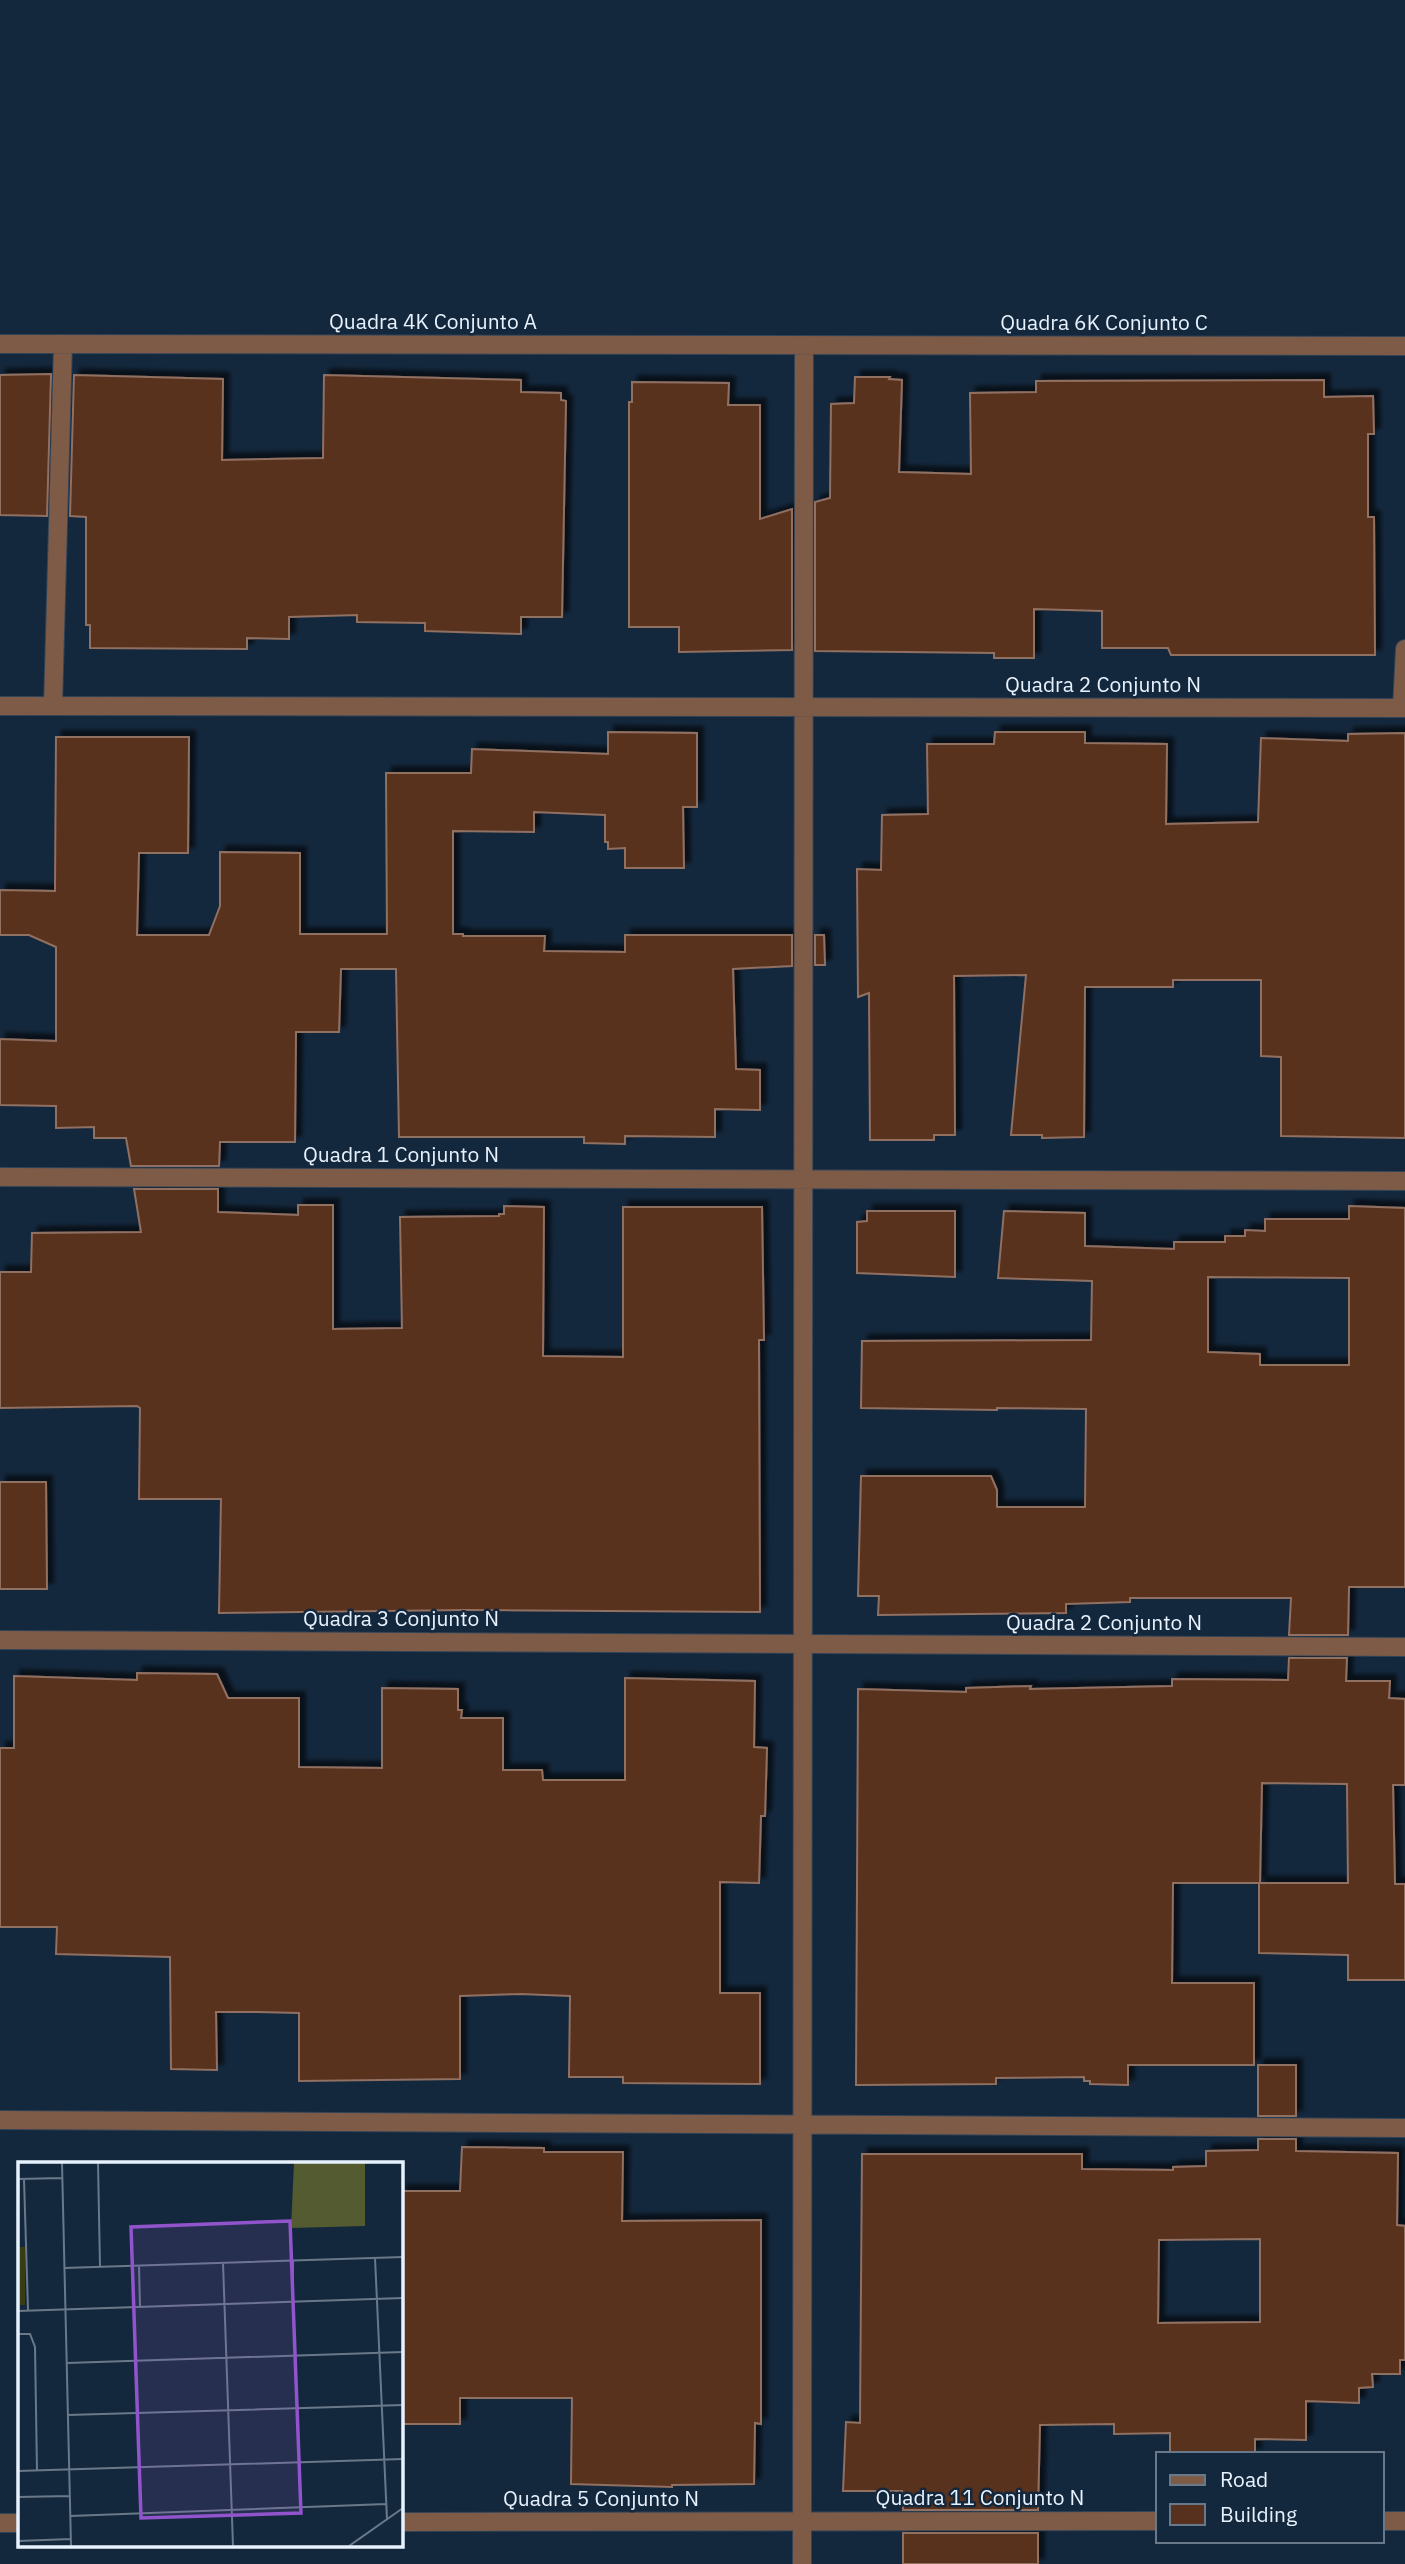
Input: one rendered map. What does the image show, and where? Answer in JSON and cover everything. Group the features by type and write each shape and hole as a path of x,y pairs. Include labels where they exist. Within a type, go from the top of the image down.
{"street":[{"name":"Quadra 4K Conjunto A","path":"0,344 804,345"},
{"path":"53,706 63,344"},
{"path":"802,2564 804,345"},
{"name":"Quadra 6K Conjunto C","path":"804,345 1405,346"},
{"path":"1404,708 1405,649"},
{"name":"Quadra 2 Conjunto N","path":"0,706 1404,708"},
{"name":"Quadra 1 Conjunto N","path":"0,1177 803,1179"},
{"path":"803,1179 1405,1181"},
{"name":"Quadra 3 Conjunto N","path":"0,1640 803,1644"},
{"name":"Quadra 2 Conjunto N","path":"803,1644 1405,1647"},
{"path":"0,2120 1405,2128"},
{"name":"Quadra 11 Conjunto N","path":"802,2521 1156,2521"},
{"name":"Quadra 5 Conjunto N","path":"402,2522 802,2521"},
{"path":"1384,2521 1405,2521"},
{"path":"0,2524 18,2524"}],"building":[{"path":"51,374 47,516 0,515 0,375"},
{"path":"74,375 223,379 222,460 323,458 324,375 521,380 521,392 561,393 561,400 566,401 562,617 521,617 521,634 425,631 425,623 357,622 357,615 289,617 289,639 247,638 247,649 90,648 90,625 86,625 86,517 70,516"},
{"path":"855,377 890,377 889,379 902,380 899,472 971,474 970,393 1036,392 1036,381 1324,380 1324,397 1373,396 1374,434 1368,434 1368,517 1374,517 1375,655 1171,655 1168,648 1102,648 1102,611 1034,609 1034,658 994,658 994,653 815,651 815,502 830,498 831,404 854,403"},
{"path":"632,382 729,383 728,405 760,405 760,519 792,509 792,650 679,652 679,627 629,627 629,402 632,402"},
{"path":"608,732 697,733 697,807 683,807 684,868 625,868 625,848 608,849 608,842 605,842 605,815 534,812 534,832 453,831 453,934 545,936 544,951 625,952 625,935 792,935 792,966 733,969 736,1069 760,1070 760,1110 715,1109 715,1137 625,1136 625,1144 584,1143 584,1137 399,1137 396,969 341,969 339,1032 296,1032 295,1142 220,1142 219,1166 131,1166 126,1138 94,1138 94,1127 56,1128 56,1106 0,1105 0,1039 56,1041 56,947 29,935 0,935 0,890 55,891 56,737 189,737 188,853 139,853 137,935 209,935 220,906 220,852 300,853 300,934 387,934 386,773 471,773 472,749 608,754"},
{"path":"995,732 1085,732 1085,743 1167,744 1166,824 1258,822 1261,738 1348,741 1348,734 1405,733 1405,1138 1281,1136 1281,1057 1261,1056 1261,980 1173,980 1173,987 1085,987 1084,1137 1042,1138 1042,1135 1011,1135 1026,975 954,976 955,1135 934,1135 934,1140 870,1140 869,993 858,997 857,869 881,870 882,815 928,814 927,744 994,744"},
{"path":"815,935 824,935 825,965 815,965"},
{"path":"134,1189 218,1189 218,1212 298,1215 298,1205 333,1205 333,1329 402,1328 400,1217 499,1216 504,1214 504,1206 544,1207 543,1356 623,1357 623,1207 762,1207 764,1340 759,1340 760,1612 464,1610 219,1613 221,1499 139,1499 140,1408 0,1408 0,1272 31,1272 32,1233 141,1232"},
{"path":"1349,1206 1405,1208 1405,1587 1349,1587 1348,1635 1289,1635 1291,1598 1130,1598 1130,1602 1066,1604 1066,1613 878,1615 879,1596 858,1596 861,1476 991,1476 997,1490 997,1507 1085,1507 1086,1409 861,1408 862,1341 1091,1340 1092,1281 998,1278 1004,1211 1085,1213 1085,1246 1174,1249 1174,1242 1225,1242 1225,1236 1245,1236 1245,1230 1265,1231 1265,1219 1349,1219","holes":["1208,1277 1349,1278 1349,1365 1260,1365 1260,1354 1208,1352"]},
{"path":"867,1211 955,1211 955,1277 857,1273 857,1222 867,1221"},
{"path":"0,1482 46,1482 47,1589 0,1589"},
{"path":"1289,1658 1347,1658 1346,1681 1390,1681 1389,1698 1405,1699 1405,1785 1393,1785 1395,1884 1405,1884 1405,1980 1348,1980 1348,1955 1259,1953 1259,1883 1173,1883 1172,1983 1254,1983 1254,2065 1128,2065 1128,2085 1090,2084 1090,2081 1084,2081 1084,2077 996,2078 996,2084 856,2085 858,1689 966,1692 966,1688 1031,1686 1030,1689 1172,1686 1172,1679 1288,1680","holes":["1262,1783 1347,1784 1348,1883 1260,1883"]},
{"path":"137,1673 217,1674 228,1698 299,1698 299,1767 382,1768 382,1688 458,1689 458,1710 462,1710 461,1718 503,1718 503,1770 542,1770 543,1780 625,1780 625,1678 755,1681 754,1747 767,1748 759,1883 720,1882 720,1993 760,1993 760,2084 623,2083 623,2077 569,2077 570,1996 521,1994 460,1996 460,2079 299,2081 299,2013 216,2012 217,2070 171,2069 170,1957 56,1954 57,1927 0,1927 0,1748 14,1748 14,1676 137,1680"},
{"path":"1258,2065 1296,2065 1296,2116 1258,2116"},
{"path":"1258,2139 1296,2139 1296,2151 1398,2153 1397,2225 1405,2226 1405,2360 1400,2360 1400,2374 1372,2374 1373,2387 1359,2388 1359,2403 1306,2401 1306,2440 1255,2439 1255,2452 1170,2452 1170,2433 1114,2434 1114,2424 1040,2425 1038,2510 903,2510 902,2491 843,2491 846,2422 860,2423 862,2154 1082,2154 1082,2169 1173,2170 1173,2167 1206,2166 1206,2151 1258,2150","holes":["1260,2239 1260,2322 1158,2323 1159,2240"]},
{"path":"462,2147 544,2148 544,2152 623,2152 622,2221 761,2220 761,2424 755,2423 754,2484 672,2487 571,2484 572,2398 460,2398 460,2424 402,2424 402,2191 460,2191"},
{"path":"903,2533 1038,2533 1038,2564 903,2564"}]}
